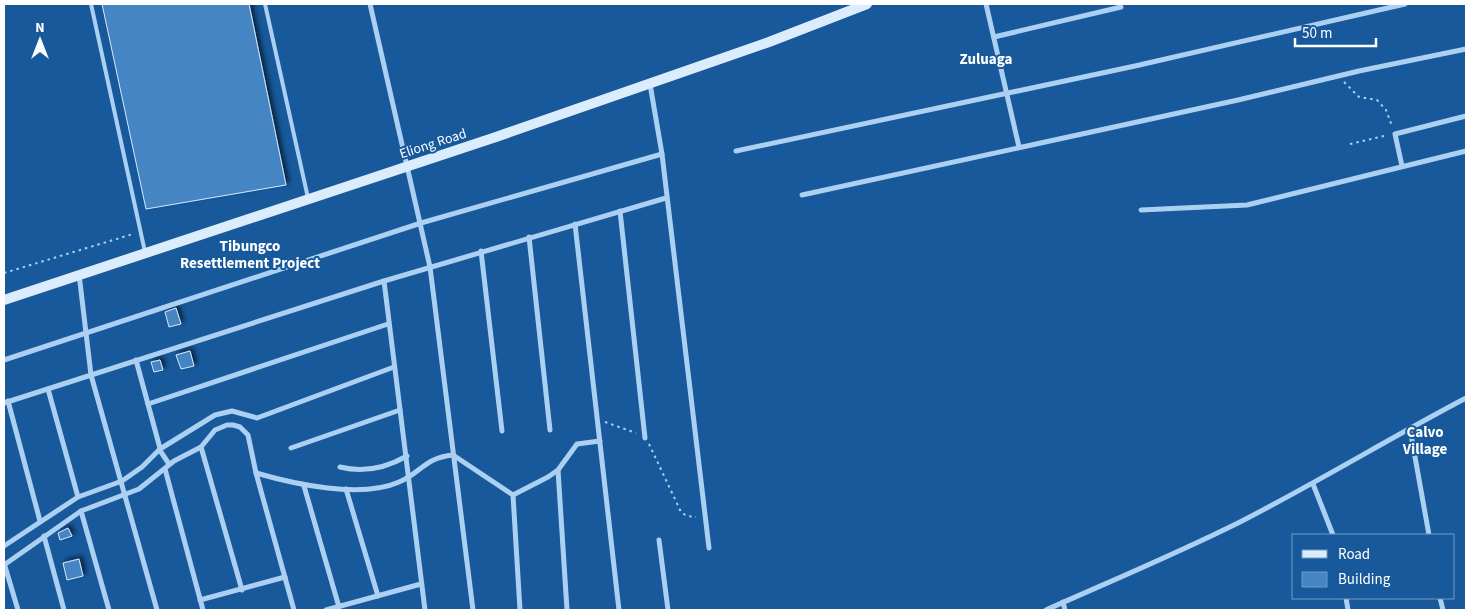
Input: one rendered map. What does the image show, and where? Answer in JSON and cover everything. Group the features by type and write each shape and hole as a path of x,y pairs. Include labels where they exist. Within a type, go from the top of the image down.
{"main road":[{"name":"Eliong Road","path":"4,300 78,273 407,167 650,84 769,42 866,4"}],"street":[{"path":"370,4 430,267 473,610"},
{"path":"986,4 1019,147"},
{"path":"736,151 1405,4"},
{"path":"994,37 1121,8"},
{"path":"802,195 1466,49"},
{"path":"650,84 662,154 709,548"},
{"path":"1402,166 1395,134 1466,116"},
{"path":"1141,210 1247,205 1466,151"},
{"path":"4,360 421,223 662,154"},
{"path":"40,521 6,402 384,281 666,198"},
{"path":"620,211 645,438"},
{"path":"575,224 619,610"},
{"path":"529,237 550,430"},
{"path":"481,252 502,431"},
{"path":"78,273 91,375 157,610"},
{"path":"384,281 425,610"},
{"path":"148,404 388,324"},
{"path":"136,360 160,449 166,463 203,610"},
{"path":"4,546 78,497 122,481 142,467 160,449 215,415 232,411 257,418 394,367"},
{"path":"48,389 78,497"},
{"path":"1046,610 1160,560 1313,484 1466,398"},
{"path":"291,448 400,410"},
{"path":"18,610 4,564 81,511 98,502 125,495 151,481 166,463 201,447 221,426 227,425 240,426 248,435 256,473 294,610"},
{"path":"1410,429 1428,534"},
{"path":"513,495 558,470 577,444 600,441"},
{"path":"201,447 242,590"},
{"path":"256,473 304,486 346,489 381,487 397,483 409,477 430,460 453,455 513,495"},
{"path":"340,467 362,470 382,467 407,456"},
{"path":"558,470 567,610"},
{"path":"1313,484 1333,534"},
{"path":"304,486 338,607"},
{"path":"346,489 378,596"},
{"path":"513,495 520,610"},
{"path":"81,511 109,610"},
{"path":"44,536 64,610"},
{"path":"659,540 668,610"},
{"path":"200,600 285,577"},
{"path":"326,610 421,584"},
{"path":"1063,602 1065,610"}],"lane":[{"path":"91,4 145,252"},
{"path":"265,4 308,198"}],"path":[{"path":"1338,77 1359,97 1377,100 1386,110 1395,134 1350,144"},
{"path":"4,273 140,232"},
{"path":"598,420 624,428 645,438 657,457 680,512 687,516 705,516"}],"building":[{"path":"102,4 249,4 286,185 146,209"},
{"path":"176,308 181,324 169,327 165,312"},
{"path":"190,351 194,366 181,369 176,355"},
{"path":"160,360 163,370 154,372 151,362"},
{"path":"68,528 72,536 60,540 58,533"},
{"path":"79,559 83,576 67,580 63,563"}],"district":[{"name":"Zuluaga","path":"986,59"},
{"name":"Tibungco Resettlement Project","path":"250,254"},
{"name":"Calvo Village","path":"1425,440"}]}
